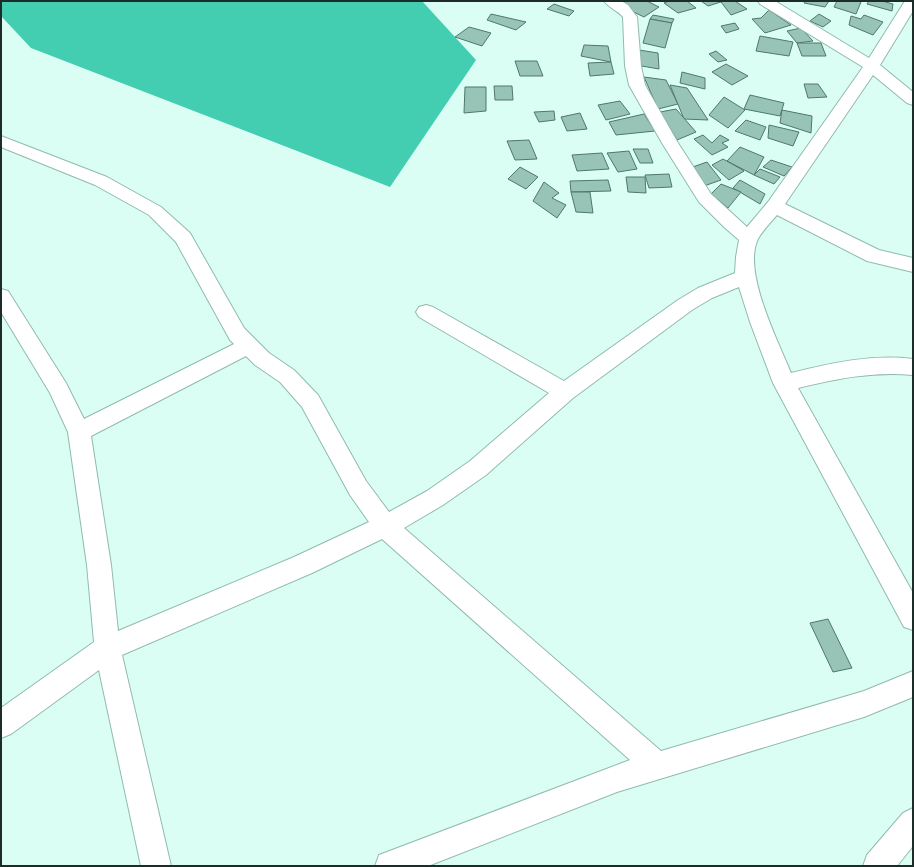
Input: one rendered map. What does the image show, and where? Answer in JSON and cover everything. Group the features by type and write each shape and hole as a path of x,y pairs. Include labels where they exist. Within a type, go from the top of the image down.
{"street":[{"path":"612,1 623,8 630,17 633,66 637,85 705,198 730,223 749,238"},
{"path":"765,1 872,66 913,100"},
{"path":"912,1 872,66 774,206 749,238 745,257 745,278 784,384 913,618"},
{"path":"1,141 101,181 155,211 183,238 237,334 262,359 287,376 310,401 358,488 385,526 656,764"},
{"path":"774,206 874,256 913,265"},
{"path":"1,724 107,648 303,565 385,526 435,498 478,468 565,392 685,305 705,293 745,278"},
{"path":"1,296 59,389 79,432 99,565 107,648 156,866"},
{"path":"426,312 565,392"},
{"path":"79,432 248,346"},
{"path":"784,384 828,373 868,366 898,365 913,367"},
{"path":"390,866 616,778 656,764 864,704 913,684"},
{"path":"878,866 913,823"}],"green space":[{"path":"1,1 422,1 476,60 390,187 31,48 1,16"}],"building":[{"path":"611,1 647,1 659,7 644,17"},
{"path":"669,1 687,1 696,8 678,13 664,3"},
{"path":"701,1 724,1 708,6"},
{"path":"735,1 747,9 731,15 721,2"},
{"path":"805,1 829,1 825,7 804,3"},
{"path":"837,1 861,2 856,14 834,7"},
{"path":"869,1 882,1 893,4 892,11 867,4"},
{"path":"554,4 574,11 569,16 547,9"},
{"path":"769,10 791,25 765,33 752,19 761,18"},
{"path":"491,14 526,22 516,30 487,20"},
{"path":"819,14 831,21 823,27 810,21"},
{"path":"653,15 674,19 672,23 650,19"},
{"path":"864,15 883,22 873,35 849,25 851,16 861,19"},
{"path":"650,19 672,23 665,48 643,43"},
{"path":"735,23 739,29 726,33 721,26"},
{"path":"469,27 491,33 482,46 455,37"},
{"path":"801,28 813,41 797,43 787,31"},
{"path":"760,36 793,42 789,56 756,51"},
{"path":"797,43 821,43 826,56 802,56"},
{"path":"584,45 608,46 611,62 581,56"},
{"path":"639,50 658,53 659,69 636,65"},
{"path":"716,51 727,60 718,62 709,54"},
{"path":"515,61 537,61 543,76 520,76"},
{"path":"611,62 614,74 590,76 588,63"},
{"path":"726,64 748,76 732,85 712,72"},
{"path":"682,72 705,78 705,89 680,83"},
{"path":"644,77 666,80 678,104 658,109"},
{"path":"804,84 818,84 827,97 808,98"},
{"path":"670,85 687,88 708,120 684,119"},
{"path":"494,86 512,86 513,100 495,100"},
{"path":"465,87 486,87 486,111 464,113"},
{"path":"750,95 784,103 780,116 744,109"},
{"path":"724,97 745,110 728,128 709,115"},
{"path":"620,101 630,114 606,120 598,105"},
{"path":"676,109 696,132 677,140 660,112"},
{"path":"782,110 812,116 811,133 780,123"},
{"path":"554,111 555,120 539,122 534,112"},
{"path":"580,113 587,129 567,131 561,117"},
{"path":"644,114 655,131 616,135 609,122"},
{"path":"746,120 766,127 760,140 735,131"},
{"path":"769,125 799,132 793,146 768,138"},
{"path":"703,135 712,143 720,135 729,140 722,143 728,147 712,155 694,139"},
{"path":"529,140 537,159 515,160 507,141"},
{"path":"740,147 764,157 754,175 727,161"},
{"path":"633,149 648,149 653,163 640,163"},
{"path":"629,151 637,169 618,172 607,153"},
{"path":"602,153 609,169 577,171 572,155"},
{"path":"723,159 744,171 729,180 712,165"},
{"path":"771,160 792,167 784,176 763,167"},
{"path":"707,162 721,180 704,186 687,169"},
{"path":"520,167 538,177 526,189 508,179"},
{"path":"760,169 780,177 774,184 754,175"},
{"path":"669,174 672,187 649,188 645,175"},
{"path":"626,177 645,177 646,193 628,192"},
{"path":"608,180 611,191 571,192 570,181"},
{"path":"740,180 765,194 760,204 733,188"},
{"path":"544,182 559,193 552,198 566,205 557,218 533,201"},
{"path":"721,184 741,192 728,208 711,194"},
{"path":"571,192 590,192 593,213 576,212"},
{"path":"828,619 852,668 833,672 810,623"}]}
